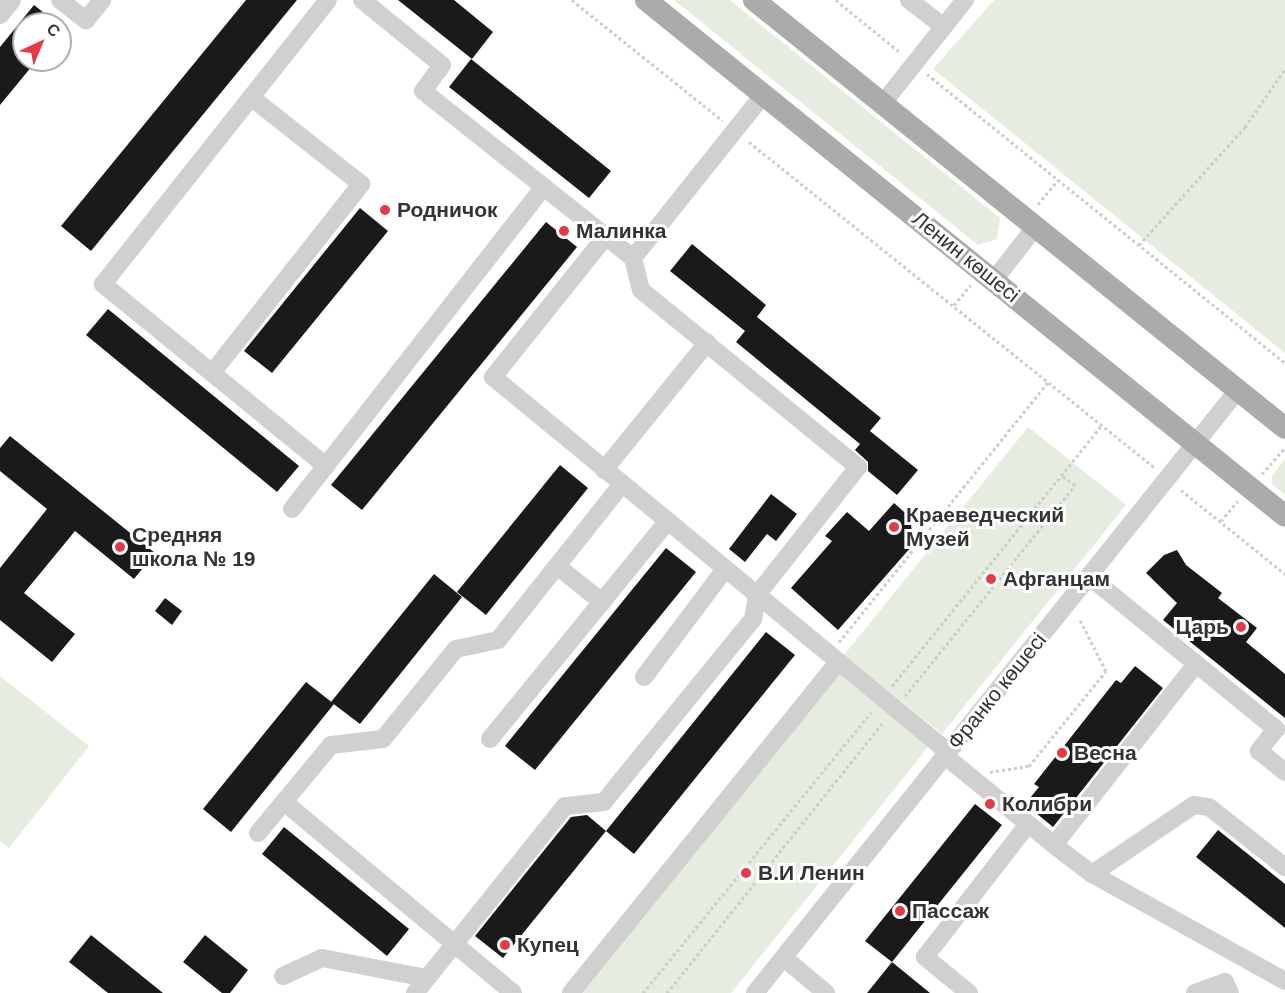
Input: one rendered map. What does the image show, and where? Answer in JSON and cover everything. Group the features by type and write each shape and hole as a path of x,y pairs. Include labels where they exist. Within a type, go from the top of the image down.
{"main road":[{"name":"Ленин көшесі","path":"646,0 1285,516"},
{"path":"754,0 1285,428"}],"street":[{"path":"0,15 12,0"},
{"path":"60,0 86,20 102,0"},
{"path":"326,466 103,284 328,0"},
{"path":"362,0 442,65 423,91 633,258 641,290 858,467 758,595 753,619 604,802 565,806 415,993"},
{"path":"909,0 944,27"},
{"path":"884,103 965,0"},
{"path":"633,258 764,94"},
{"path":"212,373 362,183 251,97"},
{"path":"292,508 544,187"},
{"path":"994,279 1036,226"},
{"path":"606,236 493,377 758,595 888,704 968,775 1092,874 1285,981"},
{"path":"604,470 707,344"},
{"name":"Франко көшесі","path":"755,993 1238,390"},
{"path":"258,833 331,745 383,739 456,649 498,640 622,484"},
{"path":"490,739 667,522"},
{"path":"557,566 602,602"},
{"path":"644,677 725,569"},
{"path":"1089,576 1276,729 1259,751 1285,772"},
{"path":"571,993 833,659"},
{"path":"1054,845 1196,664"},
{"path":"284,802 513,993"},
{"path":"1092,874 1194,805 1209,807 1285,867"},
{"path":"969,993 925,957 1028,824"},
{"path":"283,976 322,958 427,978"},
{"path":"784,958 826,993"},
{"path":"1195,993 1225,982 1230,993"}],"path":[{"path":"572,0 1285,574"},
{"path":"836,0 1285,363"},
{"path":"1139,245 1245,127 1285,69"},
{"path":"833,659 1048,382"},
{"path":"667,993 1102,425"},
{"path":"644,993 1075,485 1062,476"},
{"path":"968,775 1029,766 1106,671 1070,600"}],"shaded area":[{"path":"674,0 730,0 1000,218 997,239 978,245"},
{"path":"994,0 1285,0 1285,353 933,69"},
{"path":"1028,427 1126,505 942,734 844,655"},
{"path":"1285,459 1285,495 1272,484 1272,476"},
{"path":"839,674 928,747 731,993 583,993"},
{"path":"0,676 89,746 9,848 0,841"}],"building":[{"path":"246,0 297,0 91,251 61,226"},
{"path":"398,0 454,0 493,32 472,59"},
{"path":"34,5 43,12 28,12"},
{"path":"12,32 12,72 27,72 0,105 0,47"},
{"path":"471,59 611,171 589,198 449,87"},
{"path":"360,208 388,231 272,373 244,351"},
{"path":"546,222 577,247 362,510 331,485"},
{"path":"692,244 766,305 757,317 881,418 870,431 918,470 897,495 868,471 868,462 855,450 860,444 736,342 745,331 670,271"},
{"path":"108,309 299,466 277,492 86,335"},
{"name":"Средняя школа № 19","path":"10,436 155,553 134,579 75,531 24,593 75,634 52,662 0,620 0,568 47,509 0,471 0,448"},
{"path":"560,465 588,488 486,615 457,592"},
{"path":"771,494 797,514 776,541 767,534 745,562 729,549"},
{"path":"894,503 911,518 912,546 838,630 791,588 832,541 825,536 847,512 869,531"},
{"path":"666,548 696,572 535,770 505,746"},
{"path":"1177,550 1186,565 1222,593 1218,598 1257,628 1246,642 1285,674 1285,718 1163,620 1177,603 1146,573 1164,555"},
{"path":"434,574 462,597 360,724 331,702"},
{"path":"165,598 182,611 172,625 155,611"},
{"path":"766,632 795,655 634,854 606,831"},
{"path":"1135,666 1163,688 1053,827 1025,804 1039,787 1034,784 1116,680 1121,683"},
{"path":"306,682 334,704 231,832 203,809"},
{"path":"975,804 1002,825 892,962 865,941"},
{"path":"587,815 606,831 503,958 475,936 571,817"},
{"path":"284,827 409,929 387,956 262,854"},
{"path":"1218,830 1285,884 1285,928 1196,857"},
{"path":"91,935 163,993 108,993 69,962"},
{"path":"205,935 248,970 230,993 222,993 183,962"},
{"path":"892,962 930,993 867,993"}],"place":[{"name":"Родничок","path":"385,210"},
{"name":"Малинка","path":"564,231"},
{"name":"Краеведческий Музей","path":"894,527"},
{"name":"Средняя школа № 19","path":"120,547"},
{"name":"Афганцам","path":"991,579"},
{"name":"Царь","path":"1241,627"},
{"name":"Весна","path":"1062,753"},
{"name":"Колибри","path":"990,804"},
{"name":"В.И Ленин","path":"746,873"},
{"name":"Пассаж","path":"900,911"},
{"name":"Купец","path":"505,945"}]}
